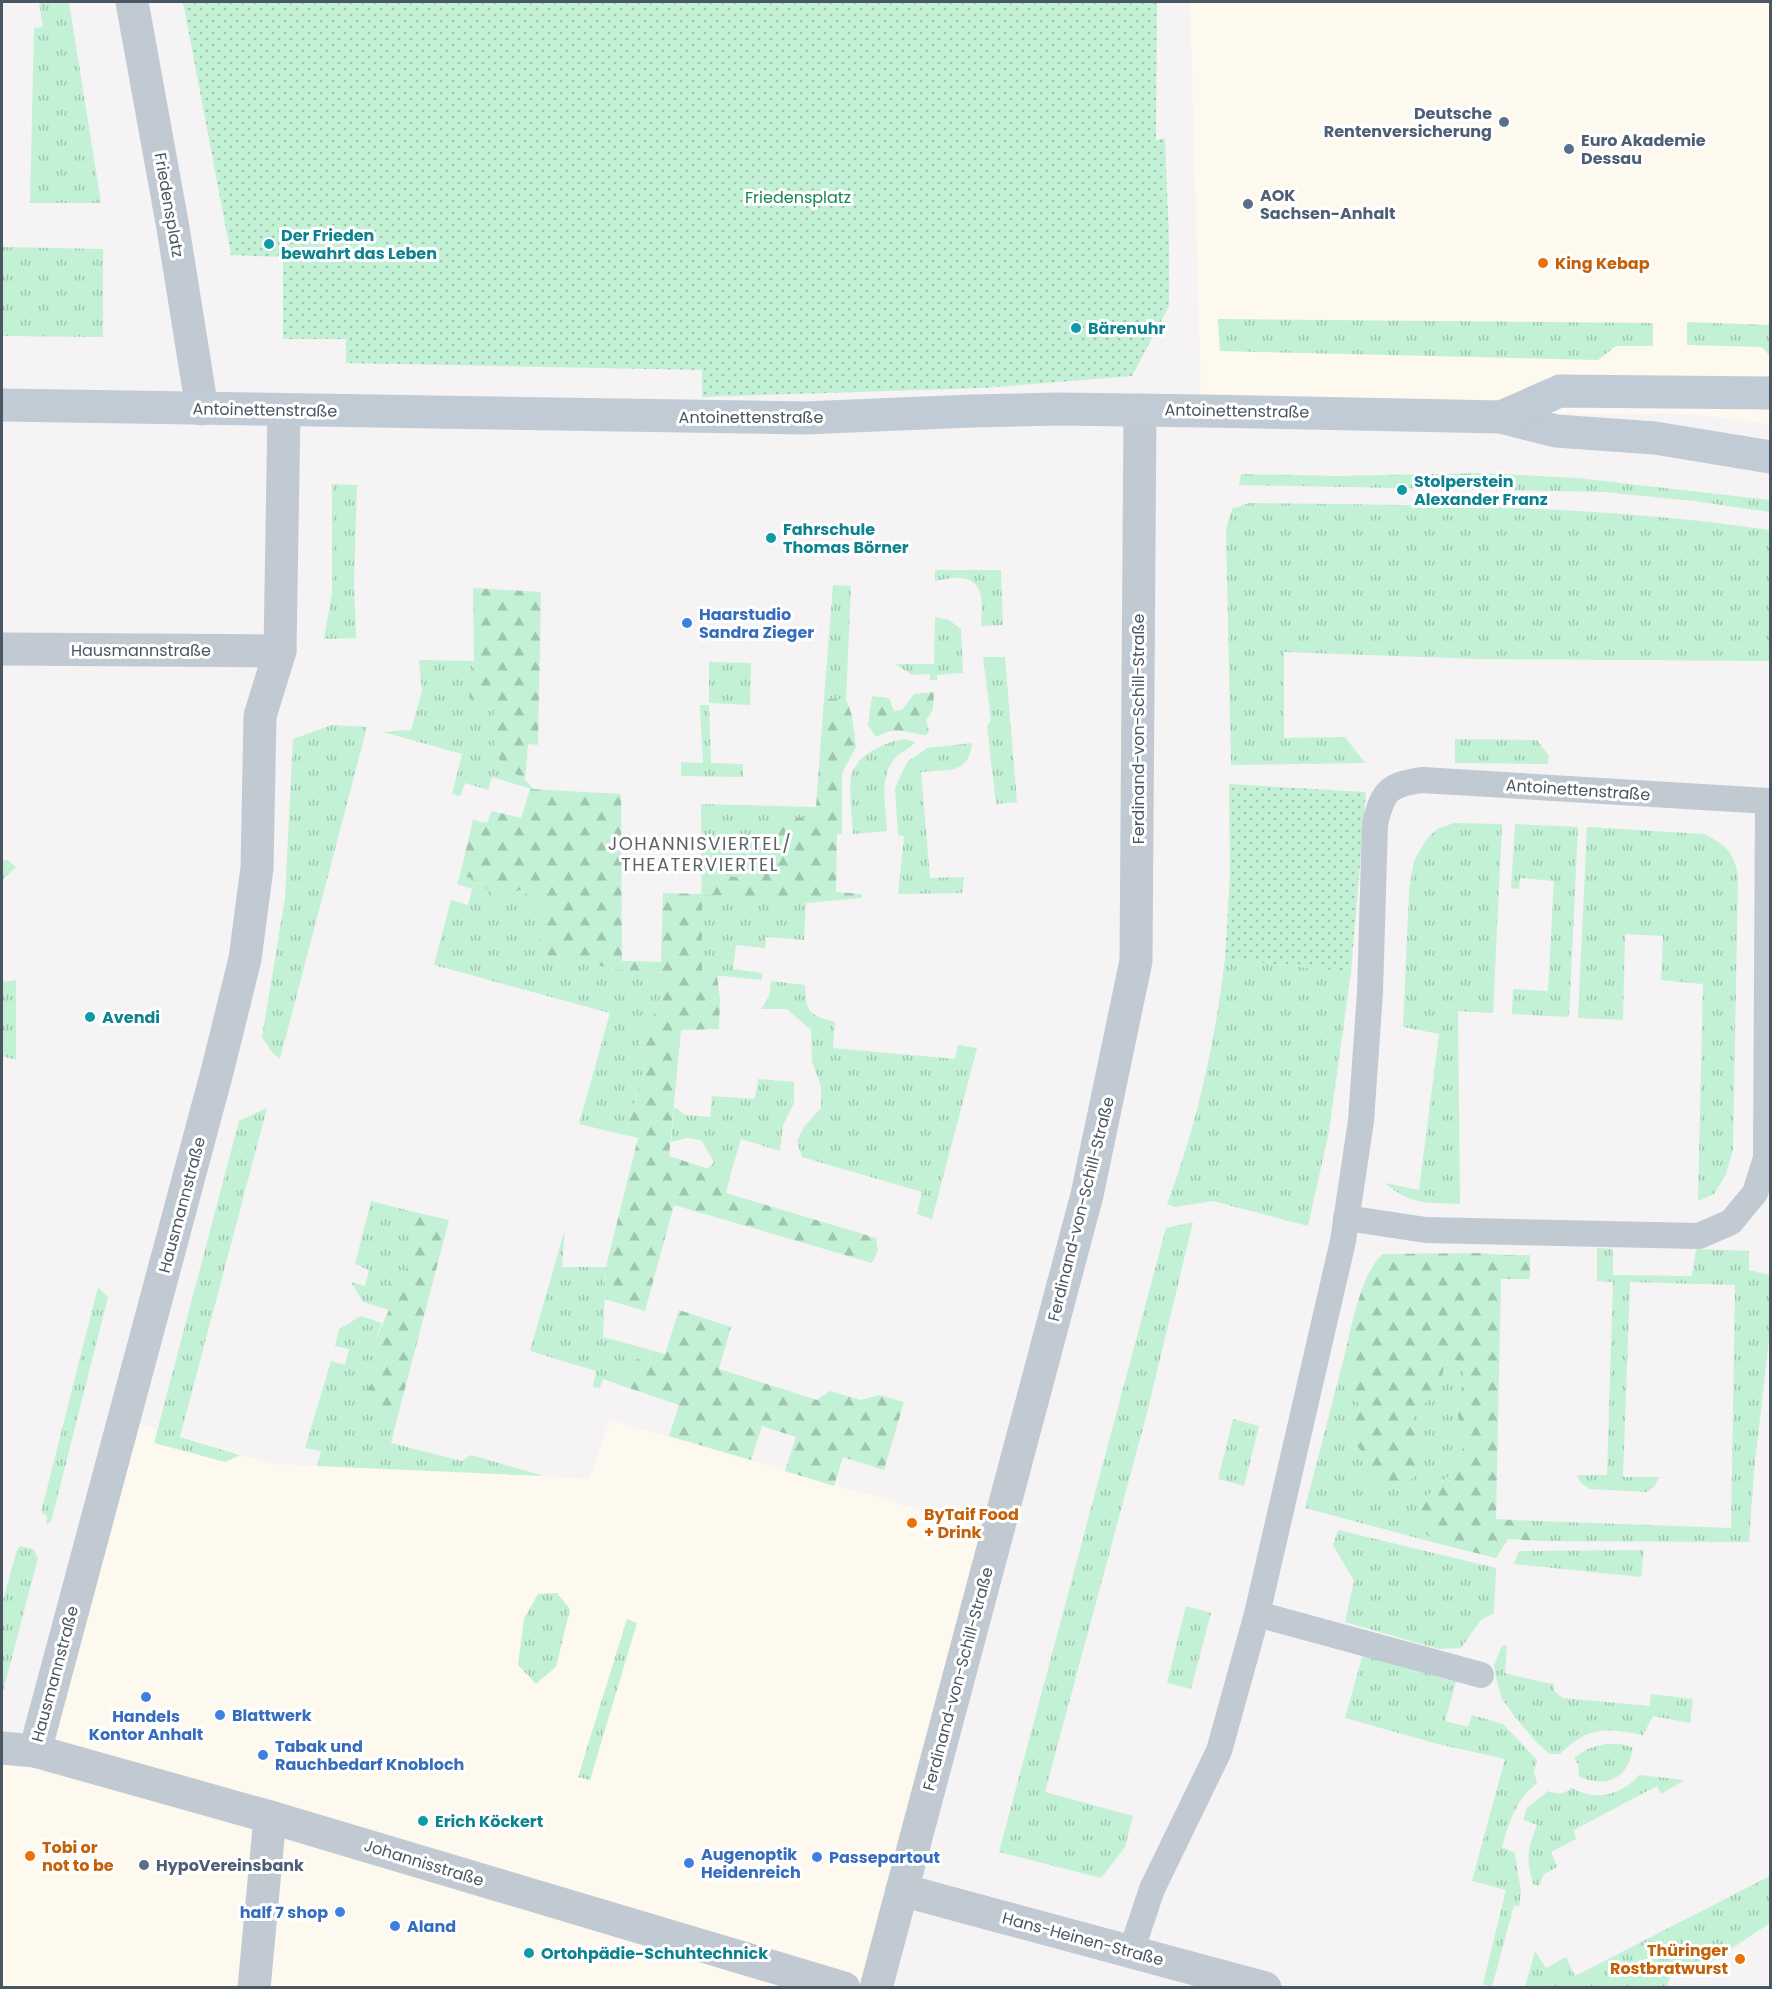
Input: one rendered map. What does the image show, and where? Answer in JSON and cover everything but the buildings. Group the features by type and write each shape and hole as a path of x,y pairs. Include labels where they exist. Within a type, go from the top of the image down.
{"main road":[{"name":"Antoinettenstraße","path":"1501,417 1560,391 1770,393"},
{"name":"Antoinettenstraße","path":"2,405 804,418 972,411 1140,410 1501,417 1556,431 1655,438 1770,457"}],"street":[{"name":"Friedensplatz","path":"132,2 173,228 202,409"},
{"name":"Hausmannstraße","path":"35,1751 217,1072 245,959 257,868 260,716 280,651 284,410"},
{"name":"Ferdinand-von-Schill-Straße","path":"876,1988 1088,1195 1136,961 1140,410"},
{"name":"Hausmannstraße","path":"2,649 280,651"},
{"name":"Johannisstraße","path":"2,1748 35,1751 270,1817 844,1988"},
{"path":"254,1988 270,1817"},
{"name":"Hans-Heinen-Straße","path":"902,1890 1265,1988"}],"lane":[{"name":"Antoinettenstraße","path":"1422,780 1768,801 1766,1158 1755,1193 1731,1222 1699,1236 1426,1230 1346,1218 1362,1109 1370,992 1375,824 1380,806 1389,789 1422,780"},
{"path":"1131,1952 1152,1889 1219,1751 1257,1614 1346,1218"},
{"path":"1257,1614 1481,1674"}],"shaded area":[{"path":"1190,2 1770,2 1770,424 1691,414 1499,413 1201,399"},
{"path":"610,1420 950,1518 1005,1538 886,1987 2,1987 2,1739 45,1747 131,1421 273,1464 589,1479"}],"green space":[{"path":"39,2 69,2 101,203 30,203 34,28 43,27"},
{"name":"Friedensplatz","path":"183,2 1157,2 1156,140 1165,138 1169,306 1132,376 983,388 702,397 702,370 346,363 346,339 283,339 283,257 231,255"},
{"path":"2,247 103,249 103,337 2,336"},
{"path":"1218,319 1653,323 1653,346 1616,346 1598,360 1220,351"},
{"path":"1687,322 1770,325 1770,356 1762,347 1687,345"},
{"path":"1481,473 1577,478 1770,500 1770,512 1694,501 1604,492 1239,485 1241,474 1336,476"},
{"path":"332,484 357,485 354,582 356,638 324,639 332,594"},
{"path":"1249,503 1445,506 1575,511 1705,521 1770,530 1770,661 1478,659 1284,652 1284,738 1345,737 1365,763 1231,765 1226,529 1232,509"},
{"path":"935,570 1001,570 1003,625 981,626 981,595 974,583 957,578 935,581"},
{"path":"833,585 851,586 846,699 824,699"},
{"path":"473,588 541,592 538,745 528,744 525,780 501,765 493,738 494,709 469,698 474,661"},
{"path":"935,617 949,620 961,629 963,673 937,675 937,680 930,680 930,674 912,675 895,664 934,664"},
{"path":"983,657 1005,657 1017,802 996,804 987,726 991,720"},
{"path":"419,660 474,661 469,698 494,709 493,738 501,765 525,780 535,790 492,777 488,790 465,783 460,796 452,794 462,754 383,732 411,730 422,691"},
{"path":"709,662 751,663 750,705 709,703"},
{"path":"934,692 933,710 926,720 929,732 926,735 890,731 876,737 868,725 872,696 889,698 894,711 902,710 914,694"},
{"path":"824,699 846,699 852,716 856,747 842,773 842,834 837,834 836,892 862,894 862,898 806,903 702,894 702,974 717,975 720,1000 719,1029 681,1030 669,1156 730,1176 726,1193 876,1238 878,1251 872,1263 674,1205 645,1311 605,1299 606,1267 638,1138 625,1135 645,1067 640,1042 655,1012 669,973 620,970 536,953 543,925 543,902 520,890 496,898 478,880 460,875 473,820 487,823 492,811 521,818 530,789 621,794 622,961 661,962 663,893 701,894 715,874 744,878 765,871 769,843 784,816 808,818 816,807"},
{"path":"700,705 709,705 711,763 743,764 743,777 681,776 681,762 703,763"},
{"path":"332,725 367,727 280,1059 262,1037 285,898 293,739"},
{"path":"906,739 915,742 896,757 887,773 884,792 887,831 853,834 850,790 854,769 858,762 873,750"},
{"path":"1455,739 1537,740 1549,756 1548,764 1455,763"},
{"path":"972,743 970,754 961,766 954,769 921,772 930,878 964,877 962,893 898,894 904,836 898,835 895,788 907,762 927,748"},
{"path":"1229,784 1366,792 1351,972 1225,959 1230,875"},
{"path":"701,804 816,807 808,818 769,843 765,871 744,878 715,874 702,894 806,903 804,940 766,937 765,948 736,945 733,969 762,973 762,980 702,974"},
{"path":"1454,823 1502,824 1493,1013 1458,1011 1460,1204 1429,1203 1412,1199 1385,1183 1419,1190 1439,1034 1403,1027 1409,892 1414,861 1426,840 1437,829"},
{"path":"1515,824 1578,827 1569,1017 1512,1014 1513,989 1548,991 1554,881 1520,878 1519,889 1511,888"},
{"path":"1587,827 1704,834 1728,850 1734,861 1738,876 1733,1150 1726,1174 1714,1194 1698,1201 1703,984 1661,980 1663,936 1625,934 1623,1020 1578,1018"},
{"path":"2,860 8,860 16,867 2,880"},
{"path":"460,875 478,880 496,897 520,890 543,902 543,925 536,953 620,970 669,973 655,1012 640,1042 645,1067 625,1135 579,1124 610,1013 434,965 451,900 468,905 472,889 457,884"},
{"path":"1225,959 1351,972 1329,1131 1308,1226 1213,1201 1175,1207 1167,1204 1204,1083"},
{"path":"16,980 16,1060 2,1056 2,982"},
{"path":"771,981 805,985 806,1002 814,1015 835,1022 833,1048 955,1059 958,1045 977,1048 932,1219 917,1214 922,1192 802,1157 797,1141 804,1127 821,1108 821,1086 812,1062 811,1030 787,1009 761,1009 769,997"},
{"path":"758,1079 794,1082 794,1103 783,1125 780,1151 741,1139 730,1176 708,1169 714,1162 701,1140 687,1138 671,1142 674,1107 686,1115 710,1117 712,1096 755,1099"},
{"path":"267,1108 180,1437 240,1455 225,1462 154,1443 239,1121"},
{"path":"371,1201 410,1211 414,1252 406,1270 386,1288 389,1310 363,1302 351,1282 365,1286 369,1270 355,1264"},
{"path":"410,1211 449,1220 396,1423 376,1413 368,1389 379,1372 373,1346 389,1310 386,1288 406,1270 414,1252"},
{"path":"1193,1222 1147,1413 1045,1792 1133,1816 1125,1847 1101,1878 999,1852 1166,1228"},
{"path":"565,1229 562,1267 606,1267 603,1337 665,1354 639,1358 622,1369 626,1387 603,1379 600,1388 593,1387 596,1371 530,1351"},
{"path":"1597,1248 1613,1249 1613,1275 1692,1276 1696,1249 1749,1251 1749,1270 1770,1275 1770,1331 1754,1471 1749,1542 1542,1541 1539,1528 1518,1525 1513,1520 1731,1528 1735,1285 1630,1282 1623,1477 1659,1477 1654,1487 1647,1492 1590,1489 1581,1483 1577,1475 1607,1475 1613,1282 1597,1281"},
{"path":"1383,1254 1530,1255 1530,1279 1501,1279 1496,1519 1513,1520 1518,1525 1539,1528 1542,1541 1508,1539 1496,1558 1436,1543 1424,1532 1418,1511 1434,1487 1452,1474 1463,1448 1457,1409 1465,1372 1457,1360 1444,1367 1441,1381 1432,1397 1415,1409 1413,1424 1421,1457 1407,1489 1379,1485 1363,1474 1365,1455 1350,1438 1359,1404 1348,1392 1351,1369 1343,1361 1362,1289 1375,1263"},
{"path":"98,1287 108,1297 51,1522 46,1525 47,1516 41,1512"},
{"path":"679,1310 731,1327 719,1369 817,1400 830,1391 861,1400 879,1395 904,1402 884,1470 843,1457 834,1486 785,1471 796,1437 762,1426 751,1460 669,1436 679,1405 626,1387 622,1369 639,1358 665,1354"},
{"path":"361,1316 382,1323 373,1346 379,1372 376,1413 396,1423 391,1443 462,1461 471,1455 544,1476 317,1466 321,1451 305,1448 331,1361 345,1365 349,1349 335,1346 339,1329"},
{"path":"1457,1360 1465,1372 1457,1409 1463,1448 1452,1474 1434,1487 1424,1532 1436,1543 1305,1508 1343,1361 1351,1369 1359,1404 1350,1438 1421,1457 1413,1424 1415,1409 1441,1381 1444,1367"},
{"path":"1233,1419 1259,1426 1244,1486 1218,1479"},
{"path":"1338,1530 1496,1568 1494,1613 1481,1620 1461,1648 1439,1649 1345,1622 1354,1581 1333,1545"},
{"path":"20,1546 33,1549 38,1558 2,1695 2,1604"},
{"path":"1644,1550 1641,1577 1514,1564 1519,1551"},
{"path":"557,1593 570,1609 556,1667 536,1684 518,1665 524,1619 538,1594"},
{"path":"1186,1606 1211,1613 1191,1689 1167,1683"},
{"path":"627,1619 637,1623 590,1780 578,1777"},
{"path":"1502,1646 1507,1646 1505,1673 1554,1684 1554,1691 1563,1698 1650,1706 1651,1694 1693,1699 1690,1723 1653,1716 1643,1735 1598,1731 1580,1738 1560,1754 1550,1754 1537,1743 1502,1699 1494,1665"},
{"path":"1363,1654 1456,1682 1445,1721 1468,1727 1472,1715 1503,1724 1537,1760 1534,1772 1537,1783 1519,1804 1502,1847 1515,1853 1521,1892 1519,1907 1514,1905 1492,1987 1483,1984 1506,1890 1472,1881 1505,1759 1438,1744 1345,1718"},
{"path":"1605,1744 1622,1744 1633,1748 1630,1759 1621,1774 1608,1781 1579,1777 1578,1764 1574,1758 1587,1749"},
{"path":"1639,1775 1685,1780 1661,1794 1657,1786 1574,1830 1576,1839 1551,1852 1557,1867 1544,1874 1539,1886 1533,1884 1529,1854 1537,1825 1523,1820 1527,1808 1548,1791 1561,1793 1572,1788 1590,1795 1608,1794 1617,1792"},
{"path":"1770,1876 1770,1923 1690,1976 1672,1971 1667,1987 1525,1987 1535,1951 1546,1968 1566,1957 1575,1976"}],"place":[{"name":"Deutsche Rentenversicherung","path":"1504,122"},
{"name":"Euro Akademie Dessau","path":"1569,149"},
{"name":"AOK Sachsen-Anhalt","path":"1248,204"},
{"name":"Der Frieden bewahrt das Leben","path":"269,244"},
{"name":"King Kebap","path":"1543,263"},
{"name":"Bärenuhr","path":"1076,328"},
{"name":"Stolperstein Alexander Franz","path":"1402,490"},
{"name":"Fahrschule Thomas Börner","path":"771,538"},
{"name":"Haarstudio Sandra Zieger","path":"687,623"},
{"name":"Avendi","path":"90,1017"},
{"name":"ByTaif Food + Drink","path":"912,1523"},
{"name":"Handels Kontor Anhalt","path":"146,1697"},
{"name":"Blattwerk","path":"220,1715"},
{"name":"Tabak und Rauchbedarf Knobloch","path":"263,1755"},
{"name":"Erich Köckert","path":"423,1821"},
{"name":"Tobi or not to be","path":"30,1856"},
{"name":"Passepartout","path":"817,1857"},
{"name":"Augenoptik Heidenreich","path":"689,1863"},
{"name":"HypoVereinsbank","path":"144,1865"},
{"name":"half 7 shop","path":"340,1912"},
{"name":"Aland","path":"395,1926"},
{"name":"Ortohpädie-Schuhtechnick","path":"529,1953"},
{"name":"Thüringer Rostbratwurst","path":"1740,1959"}],"district":[{"name":"JOHANNISVIERTEL/ THEATERVIERTEL","path":"700,853"}]}
